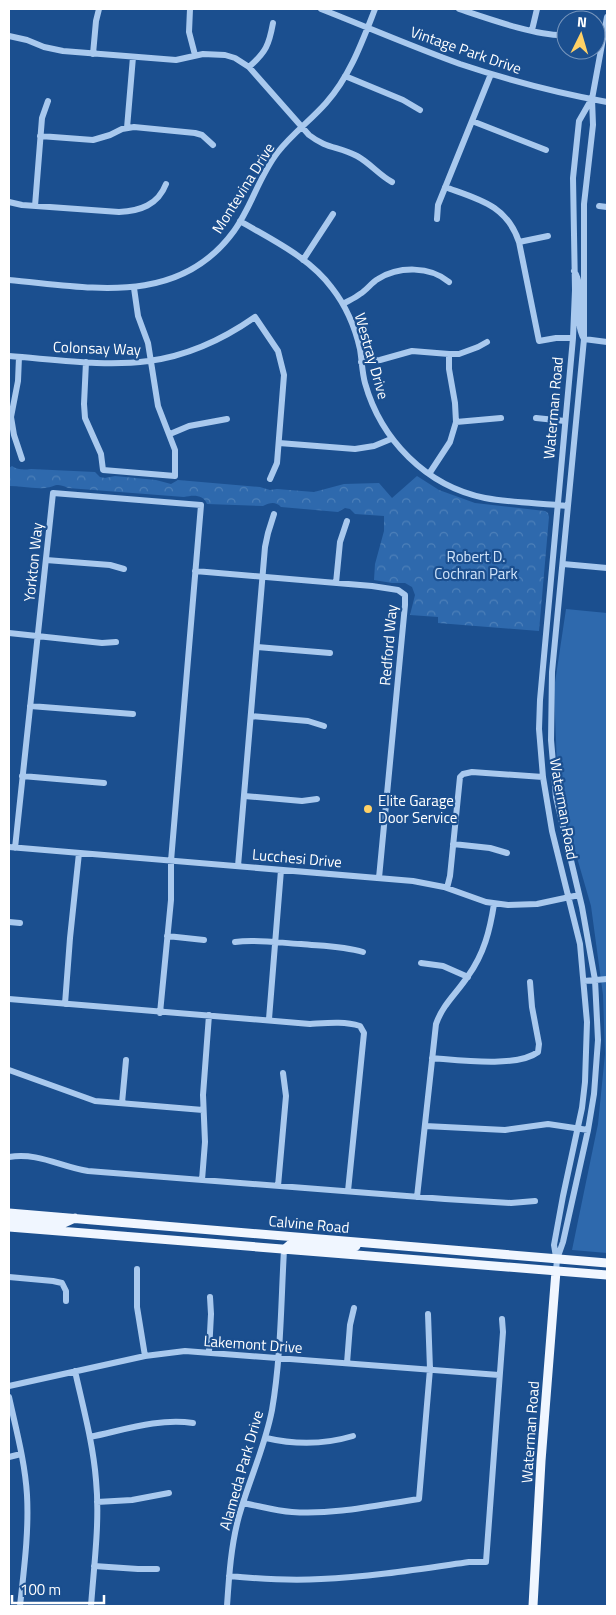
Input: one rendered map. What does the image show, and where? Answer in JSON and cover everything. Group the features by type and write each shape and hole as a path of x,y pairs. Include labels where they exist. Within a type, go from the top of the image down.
{"main road":[{"name":"Calvine Road","path":"9,1213 607,1263"},
{"path":"9,1220 62,1224 76,1218"},
{"name":"Calvine Road","path":"9,1227 607,1275"},
{"path":"284,1250 292,1243 351,1247 371,1243"},
{"name":"Waterman Road","path":"533,1606 542,1442 556,1271"}],"street":[{"path":"93,54 99,9"},
{"path":"190,9 189,32 195,55"},
{"name":"Vintage Park Drive","path":"322,9 437,55 491,74 544,89 607,102"},
{"name":"Montevina Drive","path":"9,280 108,288 134,288 174,278 200,264 223,244 240,221 270,163 284,145 327,102 345,76 375,9"},
{"path":"532,30 537,9"},
{"path":"464,10 532,30 556,34"},
{"name":"Waterman Road","path":"556,1271 557,1259 563,1242 588,1130 594,1094 598,1040 595,980 579,895 556,797 551,740 552,672 584,339 584,204 593,125 592,99 607,17"},
{"path":"249,67 261,56 270,42 273,23"},
{"path":"9,36 27,40 54,50 93,54 176,60 213,53 235,58 249,67 302,127 317,141 330,148 356,156 374,167 392,182"},
{"path":"127,128 133,57"},
{"path":"437,219 438,205 491,74"},
{"path":"345,76 403,100 420,110"},
{"name":"Waterman Road","path":"557,1259 554,1245 586,1082 587,1022 580,944 552,831 542,777 539,729 541,673 573,338 575,290 573,178 579,121 592,99"},
{"path":"35,206 42,118 48,101"},
{"path":"472,121 546,150"},
{"path":"40,136 93,140 127,128 195,133 202,135 213,145"},
{"path":"9,202 35,206 130,212 154,202 160,197 166,184"},
{"path":"446,186 496,208 504,214 513,226 519,242 539,341 564,337 573,338"},
{"path":"599,206 607,207"},
{"path":"303,260 333,214"},
{"name":"Westray Drive","path":"240,221 303,260 324,278 343,304 356,334 369,396 375,412 391,439 414,463 453,488 484,498 568,506"},
{"path":"519,242 548,236"},
{"path":"343,304 360,294 378,279 402,270 413,269 434,273 449,282"},
{"name":"Waterman Road","path":"574,270 579,278 579,331 584,339"},
{"path":"86,362 85,418 101,454 103,470 175,476 175,450 158,406 147,338 136,306 134,288"},
{"name":"Colonsay Way","path":"9,356 126,364 151,362 187,354 205,347 235,331 255,317 274,344 283,367 279,443"},
{"path":"584,339 607,342"},
{"path":"361,362 380,360 412,351 449,354 468,351 488,342"},
{"path":"429,474 450,442 456,422 455,403 450,382 449,354"},
{"path":"20,357 18,381 11,417 14,435 22,459"},
{"path":"456,422 501,418"},
{"path":"536,418 565,420"},
{"path":"170,434 189,426 227,419"},
{"path":"270,480 277,463 279,443 355,449 374,446 391,439"},
{"name":"Yorkton Way","path":"12,848 22,776 53,493 201,505 195,572"},
{"path":"238,866 262,577 268,533 274,514"},
{"path":"336,583 340,542 347,521"},
{"path":"46,560 110,565 124,569"},
{"path":"563,564 607,568"},
{"path":"160,1012 171,900 171,861 195,572"},
{"name":"Redford Way","path":"195,572 336,583 398,590 405,595 380,878"},
{"path":"9,634 102,644 116,642"},
{"path":"257,647 330,653"},
{"path":"30,706 132,714"},
{"path":"251,716 308,721 324,726"},
{"path":"447,888 450,876 458,781 462,774 472,772 542,777"},
{"path":"22,776 104,782"},
{"path":"244,796 302,801 317,799"},
{"path":"453,844 490,848 508,853"},
{"name":"Lucchesi Drive","path":"12,848 413,881 447,888 494,904 530,905 579,895"},
{"path":"65,1004 79,853"},
{"path":"269,1019 281,870"},
{"path":"417,1197 434,1033 439,1016 477,962 487,939 494,904"},
{"path":"9,922 20,923"},
{"path":"167,936 204,940"},
{"path":"235,942 247,940 275,942 350,949 363,952"},
{"path":"421,963 443,966 468,977"},
{"path":"584,981 607,979"},
{"path":"432,1058 504,1062 532,1056 538,1052 539,1044 532,1007 530,982"},
{"path":"9,1000 269,1019 310,1024 335,1022 360,1026 364,1033 348,1191"},
{"path":"202,1180 205,1142 203,1110 209,1016"},
{"path":"122,1103 126,1060"},
{"path":"9,1070 86,1099 203,1110"},
{"path":"278,1186 286,1096 282,1072"},
{"path":"425,1126 505,1130 548,1124 588,1130"},
{"path":"9,1158 37,1157 88,1171 417,1197 512,1203 535,1201"},
{"name":"Alameda Park Drive","path":"226,1606 234,1539 243,1503 266,1438 272,1410 278,1358 284,1250"},
{"path":"137,1269 137,1307 145,1356"},
{"path":"9,1277 62,1283 66,1291 66,1301"},
{"path":"209,1352 210,1297"},
{"path":"347,1363 350,1325 354,1308"},
{"path":"243,1503 275,1510 308,1513 336,1511 419,1499 430,1369 428,1314"},
{"path":"229,1576 261,1579 320,1580 350,1578 469,1562 486,1562 503,1332 502,1319"},
{"name":"Lakemont Drive","path":"9,1386 145,1356 185,1351 499,1375"},
{"path":"75,1371 90,1438 97,1502 91,1606"},
{"path":"9,1397 27,1494 20,1606"},
{"path":"90,1438 156,1423 170,1421 193,1423"},
{"path":"266,1438 289,1443 310,1444 353,1436"},
{"path":"9,1457 21,1454"},
{"path":"97,1502 132,1500 169,1493"},
{"path":"94,1566 157,1569"}],"green space":[{"name":"Robert D. Cochran Park","path":"12,466 23,470 95,472 100,477 105,478 115,476 156,480 171,484 178,480 260,487 270,490 314,492 344,484 379,483 392,498 417,476 439,490 475,503 545,511 549,517 539,631 438,623 438,617 410,615 415,595 412,587 405,583 374,580 375,564 384,531 384,516 355,514 350,509 345,508 338,512 281,507 272,503 263,506 207,504 203,498 194,496 184,497 68,488 58,485 40,488 9,486 9,468"},
{"path":"566,609 607,613 607,1253 572,1250 598,1124 605,1054 603,995 591,906 558,792 554,689"}],"place":[{"name":"Elite Garage Door Service","path":"368,809"}]}
